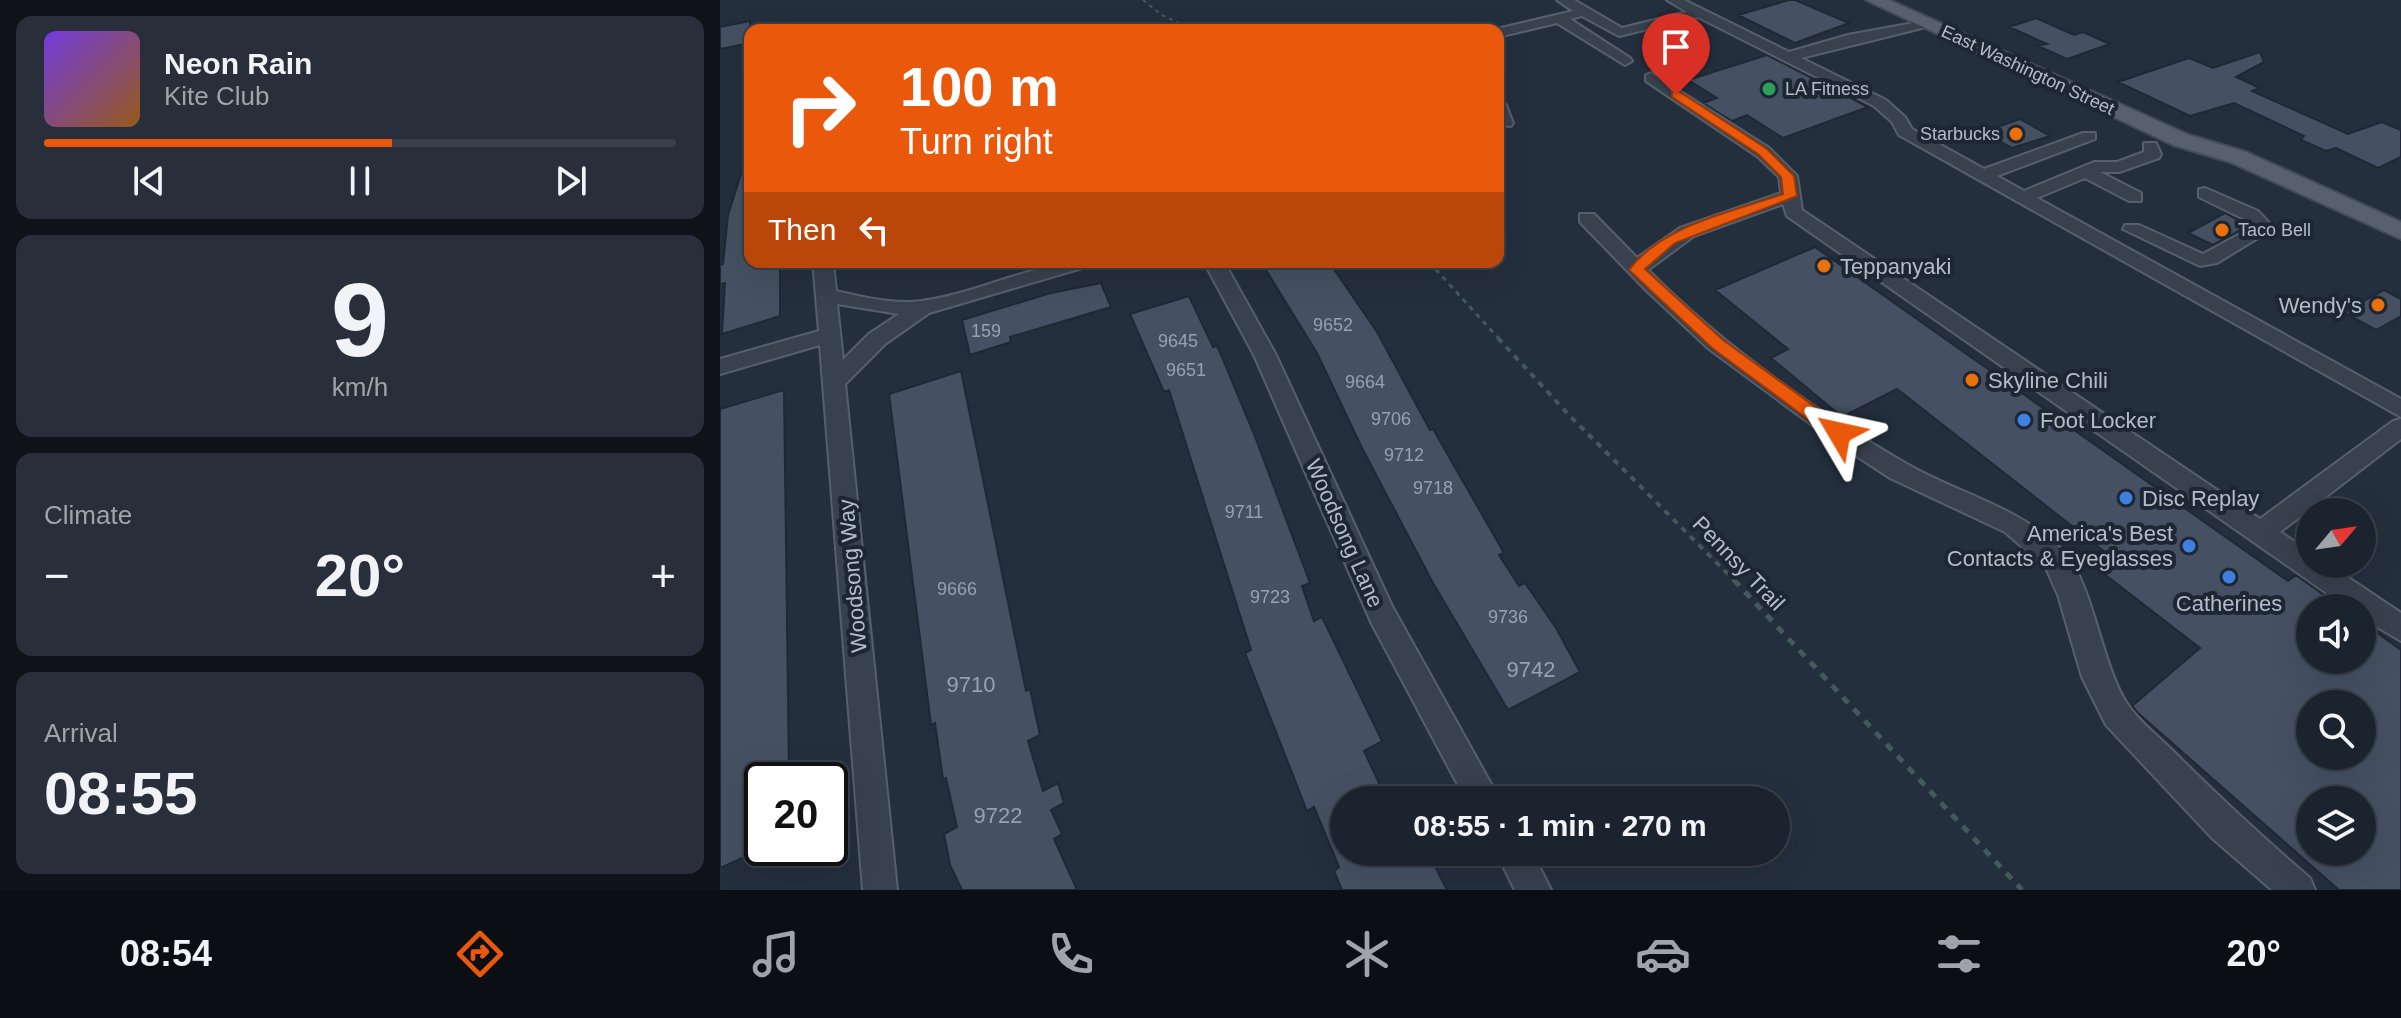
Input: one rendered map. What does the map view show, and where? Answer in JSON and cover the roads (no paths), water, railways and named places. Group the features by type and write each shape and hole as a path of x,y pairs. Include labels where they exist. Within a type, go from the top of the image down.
{"main road":[{"name":"East Washington Street","path":"1875,0 2177,139 2248,161 2401,231"},
{"name":"East Washington Street","path":"2177,139 2199,159 2401,253"}],"street":[{"path":"1564,0 1619,32 1635,31 1698,13"},
{"path":"1674,0 1880,103 1899,120 1905,132 2240,308 2399,409 2260,533"},
{"path":"1504,32 1583,12"},
{"path":"1559,18 1625,61"},
{"path":"1791,56 1848,39 1925,23"},
{"path":"1651,78 1763,152 1788,176 1793,212 2401,629"},
{"path":"1984,175 2089,136"},
{"path":"2025,197 2093,169 2119,167 2153,154 2150,147 2177,139"},
{"path":"2093,169 2135,197"},
{"path":"2132,229 2188,258 2200,260 2210,259 2265,228 2251,215 2205,193"},
{"path":"1637,270 1649,255 1670,240 1790,196"},
{"path":"1587,218 1637,270 1717,344 1839,433 1899,471 2014,525 2056,561 2072,595 2097,677 2117,715 2224,826 2298,890"},
{"name":"Woodsong Way","path":"824,268 829,335 837,379 880,890"},
{"path":"826,295 882,307 922,308 1061,268"},
{"name":"Woodsong Lane","path":"1216,268 1271,367 1381,613 1476,786"},
{"path":"837,379 877,339 922,308"},
{"path":"720,367 829,335"},
{"path":"1521,866 1534,890"}],"place":[{"name":"LA Fitness","path":"1769,89"},
{"name":"Starbucks","path":"2016,134"},
{"name":"Taco Bell","path":"2222,230"},
{"name":"Teppanyaki","path":"1824,266"},
{"name":"Wendy's","path":"2378,305"},
{"name":"Skyline Chili","path":"1972,380"},
{"name":"Foot Locker","path":"2024,420"},
{"name":"Disc Replay","path":"2126,498"},
{"name":"America's Best Contacts & Eyeglasses","path":"2189,546"},
{"name":"Catherines","path":"2229,577"}]}
